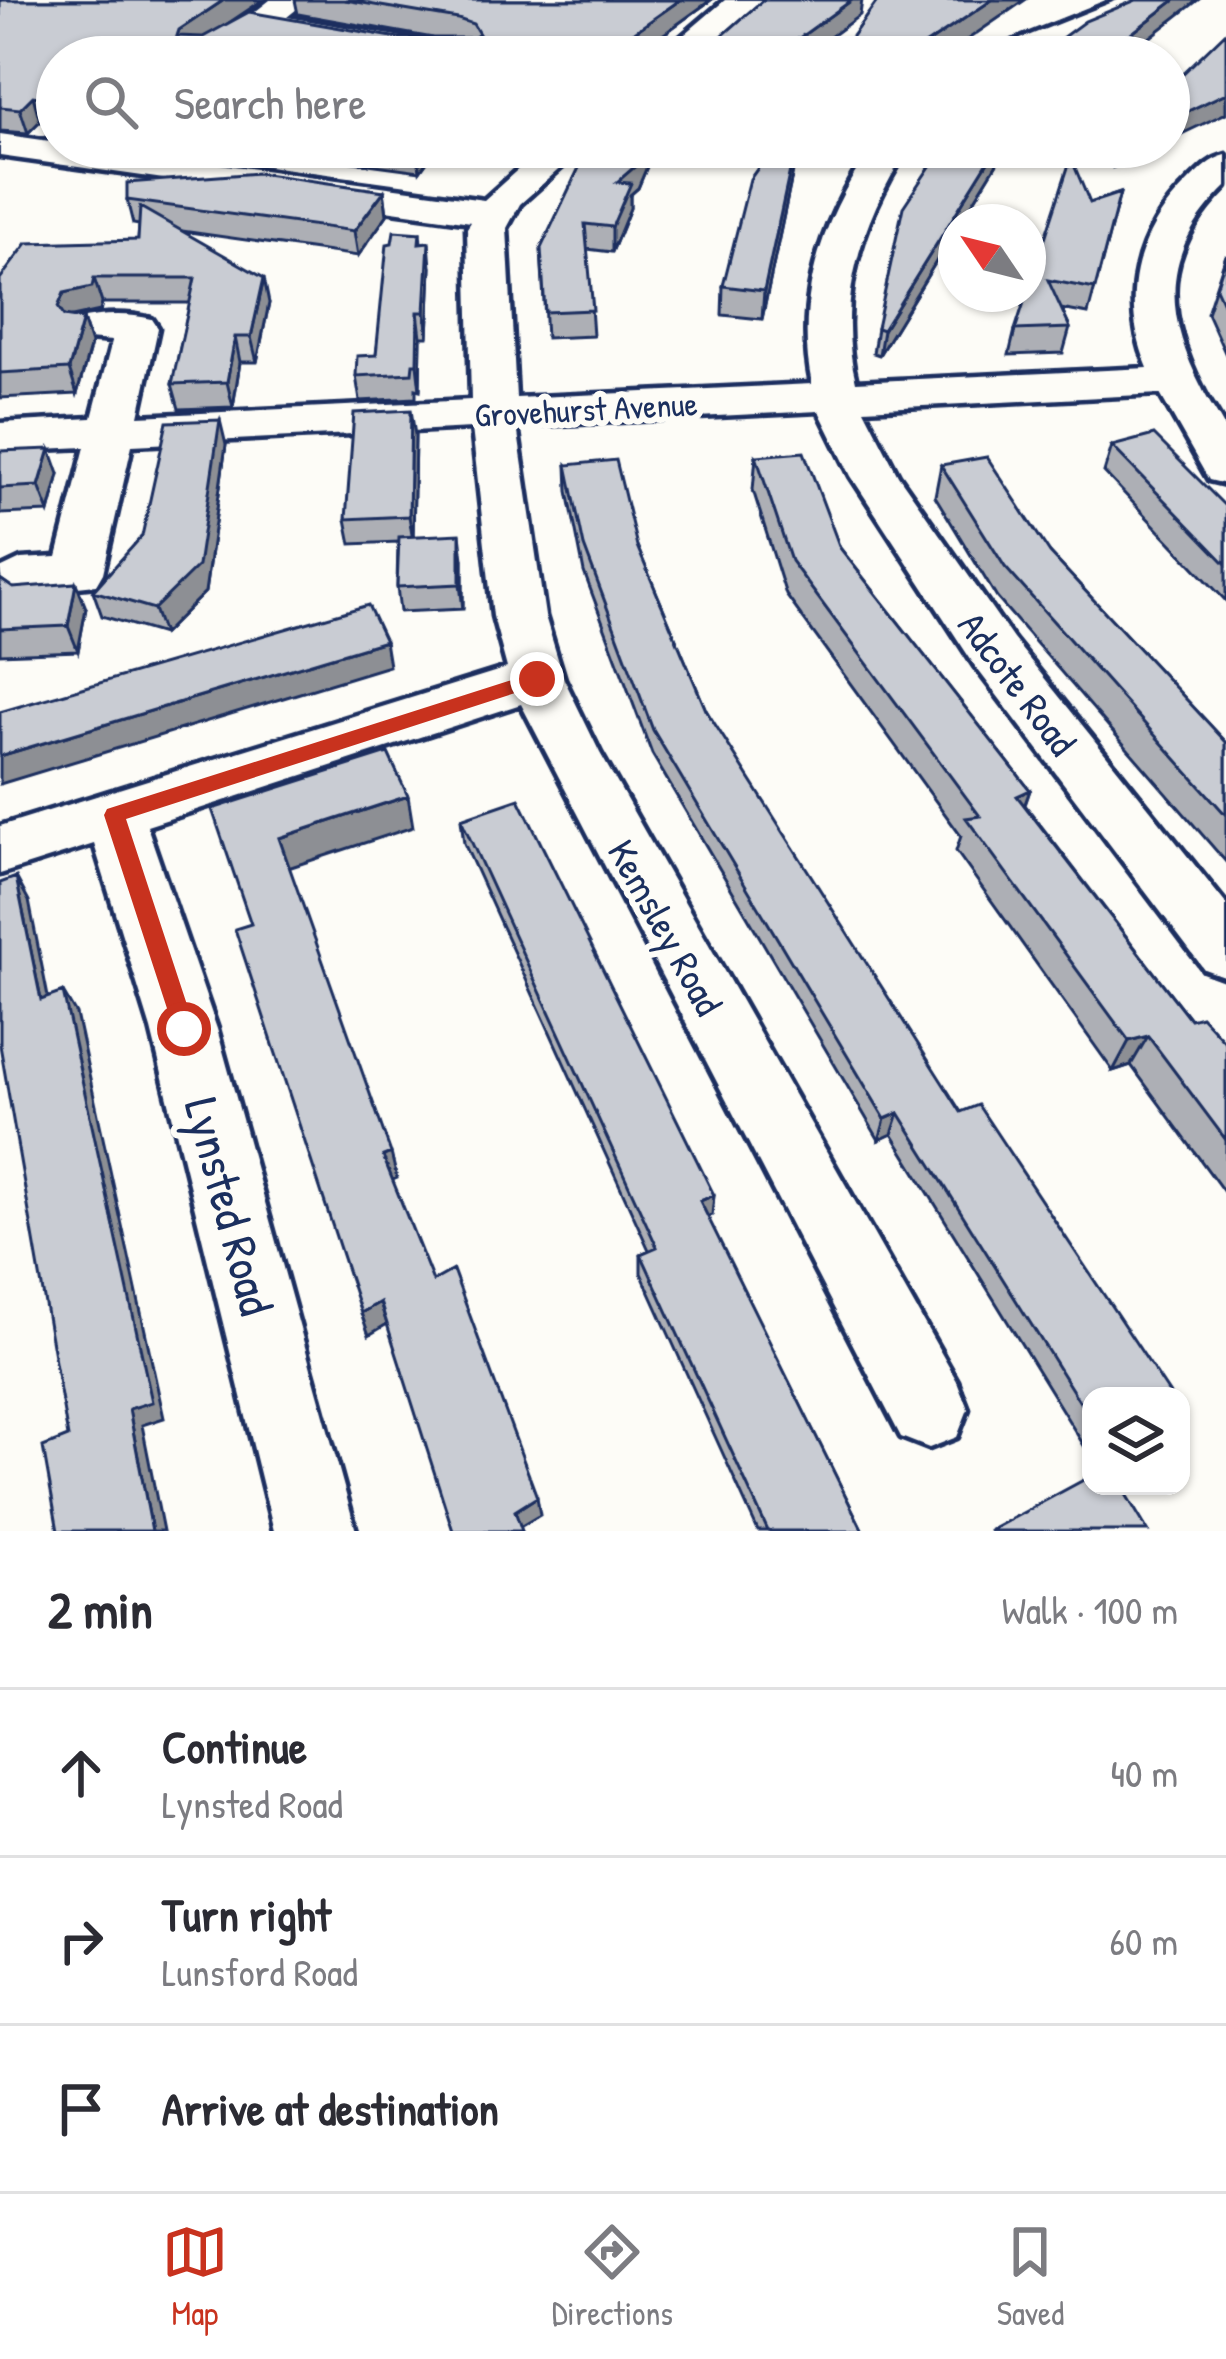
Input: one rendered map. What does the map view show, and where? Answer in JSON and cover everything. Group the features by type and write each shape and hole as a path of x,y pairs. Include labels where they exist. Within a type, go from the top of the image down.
{"street":[{"path":"292,0 258,22 338,36"},
{"path":"701,36 745,0"},
{"path":"1057,36 1146,0"},
{"path":"0,145 36,150"},
{"path":"1226,166 1181,216 1158,260 1152,310 1171,380 1226,469"},
{"path":"167,168 493,213 543,168"},
{"name":"Adcote Road","path":"876,168 860,193 836,252 828,316 838,398 877,478 993,658 1226,950"},
{"name":"Kemsley Road","path":"493,213 487,228 494,414 519,616 537,679 574,758 929,1409"},
{"path":"21,576 78,573 137,328 91,329"},
{"name":"Grovehurst Avenue","path":"0,437 1171,380"},
{"path":"0,850 537,679"},
{"name":"Lynsted Road","path":"114,815 184,1029 315,1531"}],"building":[{"path":"0,0 224,0 177,36 36,36 36,96 20,109 0,107"},
{"path":"345,0 680,0 629,36 476,36 473,24 458,19"},
{"path":"763,0 852,0 802,36 722,36"},
{"path":"878,0 992,0 938,36 852,36"},
{"path":"1136,0 1175,0 1128,36 1065,36 1085,21"},
{"path":"249,12 387,36 205,36"},
{"path":"1226,32 1226,93 1190,110 1190,67"},
{"path":"579,168 633,168 617,182 631,183 612,227 585,224 593,310 545,312 541,248"},
{"path":"758,168 790,168 764,291 723,286 750,179"},
{"path":"929,168 984,168 961,204 938,204 938,242 883,330 877,328 903,207"},
{"path":"1068,168 1075,168 1090,203 1120,193 1095,289 1048,280 1070,328 1015,330 1021,312 1046,312 1046,235"},
{"path":"258,173 384,191 354,231 127,200 127,183"},
{"path":"140,207 264,278 251,337 235,337 227,382 172,384 195,278 94,278 92,287 64,293 58,307 64,316 83,319 69,369 0,373 0,279 27,243 138,240"},
{"path":"394,231 420,233 419,243 429,242 425,312 418,312 417,364 412,373 356,376 357,356 376,355 387,244 392,243"},
{"path":"1226,256 1226,310 1216,288"},
{"path":"411,410 409,516 346,519 354,413"},
{"path":"220,420 198,566 154,609 93,591 142,536 167,422"},
{"path":"1154,435 1226,507 1226,564 1112,446"},
{"path":"50,449 39,486 0,488 0,451"},
{"path":"804,452 840,548 1030,790 1017,796 1190,1019 1201,1016 1226,1043 1226,1140 1148,1036 1129,1041 966,818 980,816 791,561 756,456"},
{"path":"987,457 1050,553 1226,742 1226,815 1005,567 941,465"},
{"path":"616,460 637,546 706,710 961,1112 978,1105 1165,1387 1082,1387 1082,1406 899,1113 885,1119 653,730 584,546 567,465"},
{"path":"460,534 460,584 397,587 399,537"},
{"path":"0,579 13,588 76,583 68,626 0,629"},
{"path":"368,605 385,641 0,756 0,712"},
{"path":"388,753 408,796 279,838 391,1153 383,1156 433,1281 453,1270 537,1497 515,1511 522,1531 453,1531 380,1302 361,1313 235,929 251,924 212,809"},
{"path":"519,799 714,1195 700,1201 863,1531 768,1531 641,1254 657,1247 461,819"},
{"path":"16,877 41,1000 63,992 152,1402 129,1409 152,1531 58,1531 43,1447 68,1437 0,1045 0,883"},
{"path":"1082,1481 1082,1495 1126,1495 1148,1531 989,1531"}],"route":[{"path":"184,1029 114,815 537,679"}]}
